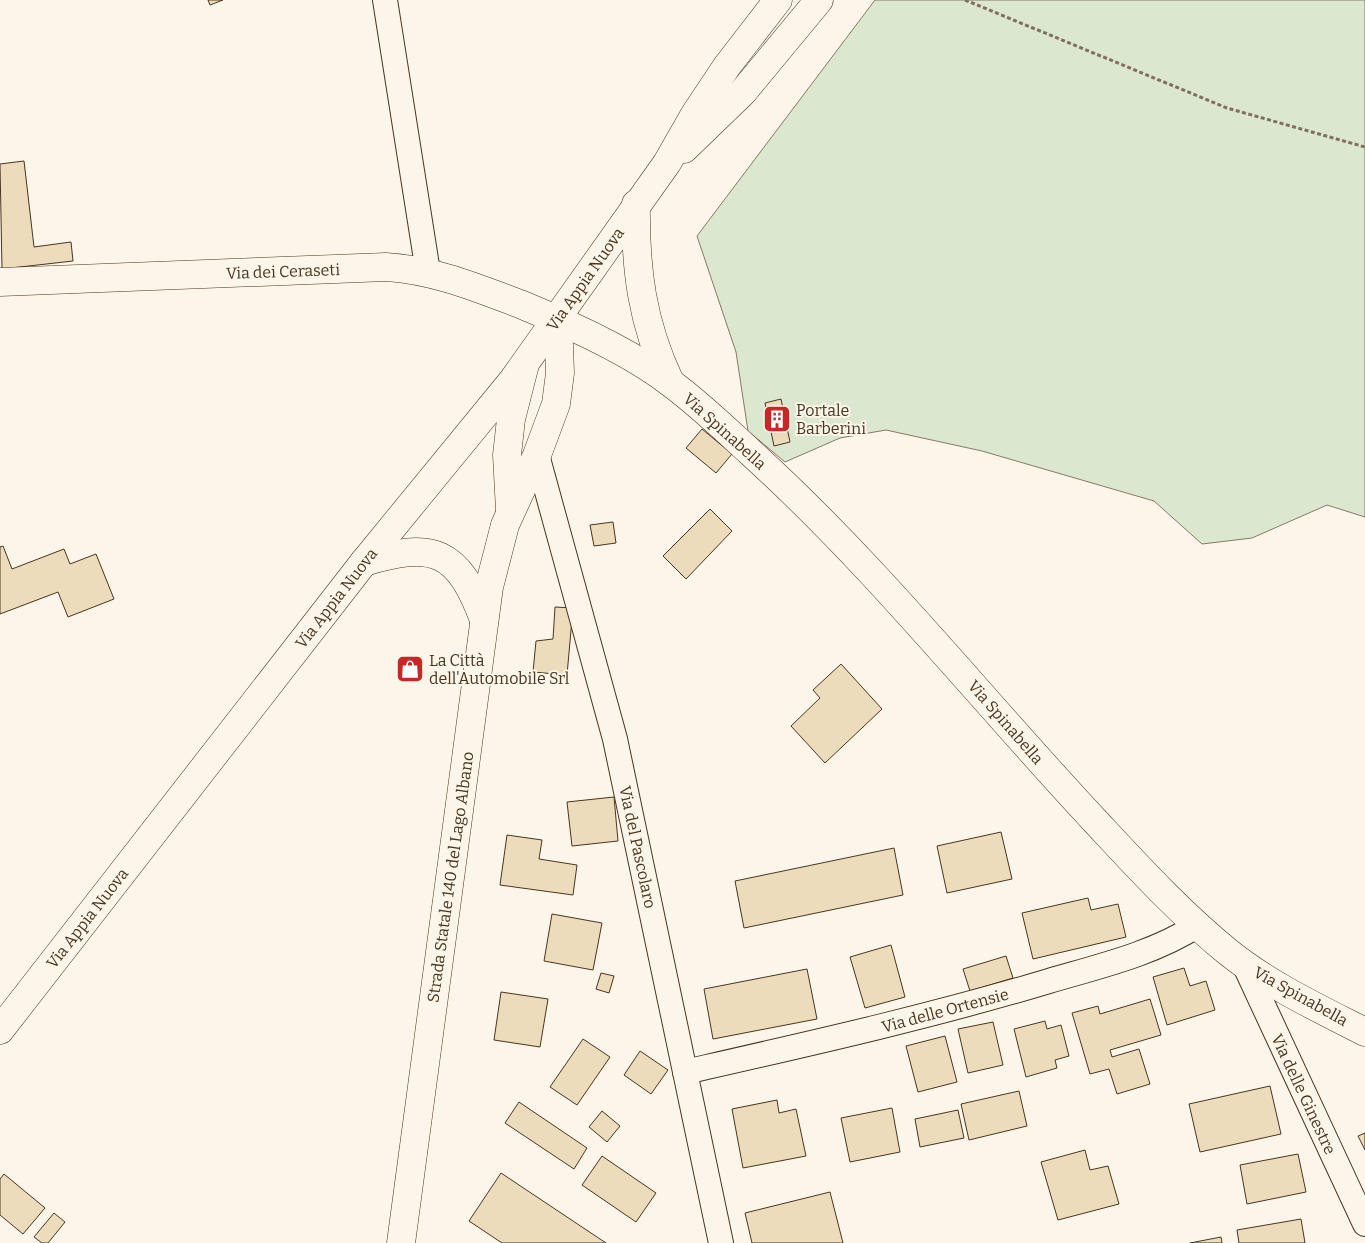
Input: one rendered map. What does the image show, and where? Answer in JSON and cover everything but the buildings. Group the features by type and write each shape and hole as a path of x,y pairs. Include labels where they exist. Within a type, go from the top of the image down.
{"main road":[{"name":"Via Appia Nuova","path":"0,1030 364,562 492,408 558,319 636,204 667,163 710,91 778,0"},
{"name":"Via Appia Nuova","path":"667,163 743,92 819,0"},
{"name":"Via Spinabella","path":"636,204 636,251 643,301 654,347 670,382"},
{"name":"Via dei Ceraseti","path":"0,282 386,267 428,272 464,282 558,319"},
{"name":"Via Spinabella","path":"558,319 618,351 670,382 780,479 851,549 1072,796 1158,888 1198,925 1244,964 1280,987 1365,1032"},
{"path":"510,513 552,419 559,386 558,319"},
{"path":"510,513 506,455 511,419 525,364"},
{"name":"Strada Statale 140 del Lago Albano","path":"401,1243 484,621 495,560 510,513"},
{"path":"364,562 408,551 429,552 437,555 451,564 464,579 474,595 484,621"}],"street":[{"path":"385,0 428,272"},
{"name":"Via del Pascolaro","path":"537,455 615,739 721,1243"},
{"name":"Via delle Ortensie","path":"686,1072 882,1027 994,997 1143,953 1172,941 1198,925"},
{"name":"Via delle Ginestre","path":"1244,964 1365,1224"}],"path":[{"path":"965,0 1227,108 1365,146"}],"green space":[{"path":"875,0 1365,0 1365,517 1327,505 1252,538 1202,544 1154,501 982,451 886,430 840,438 785,462 748,431 736,352 697,236"}],"place":[{"name":"Portale Barberini","path":"777,419"},
{"name":"La Città dell'Automobile Srl","path":"410,669"}]}
